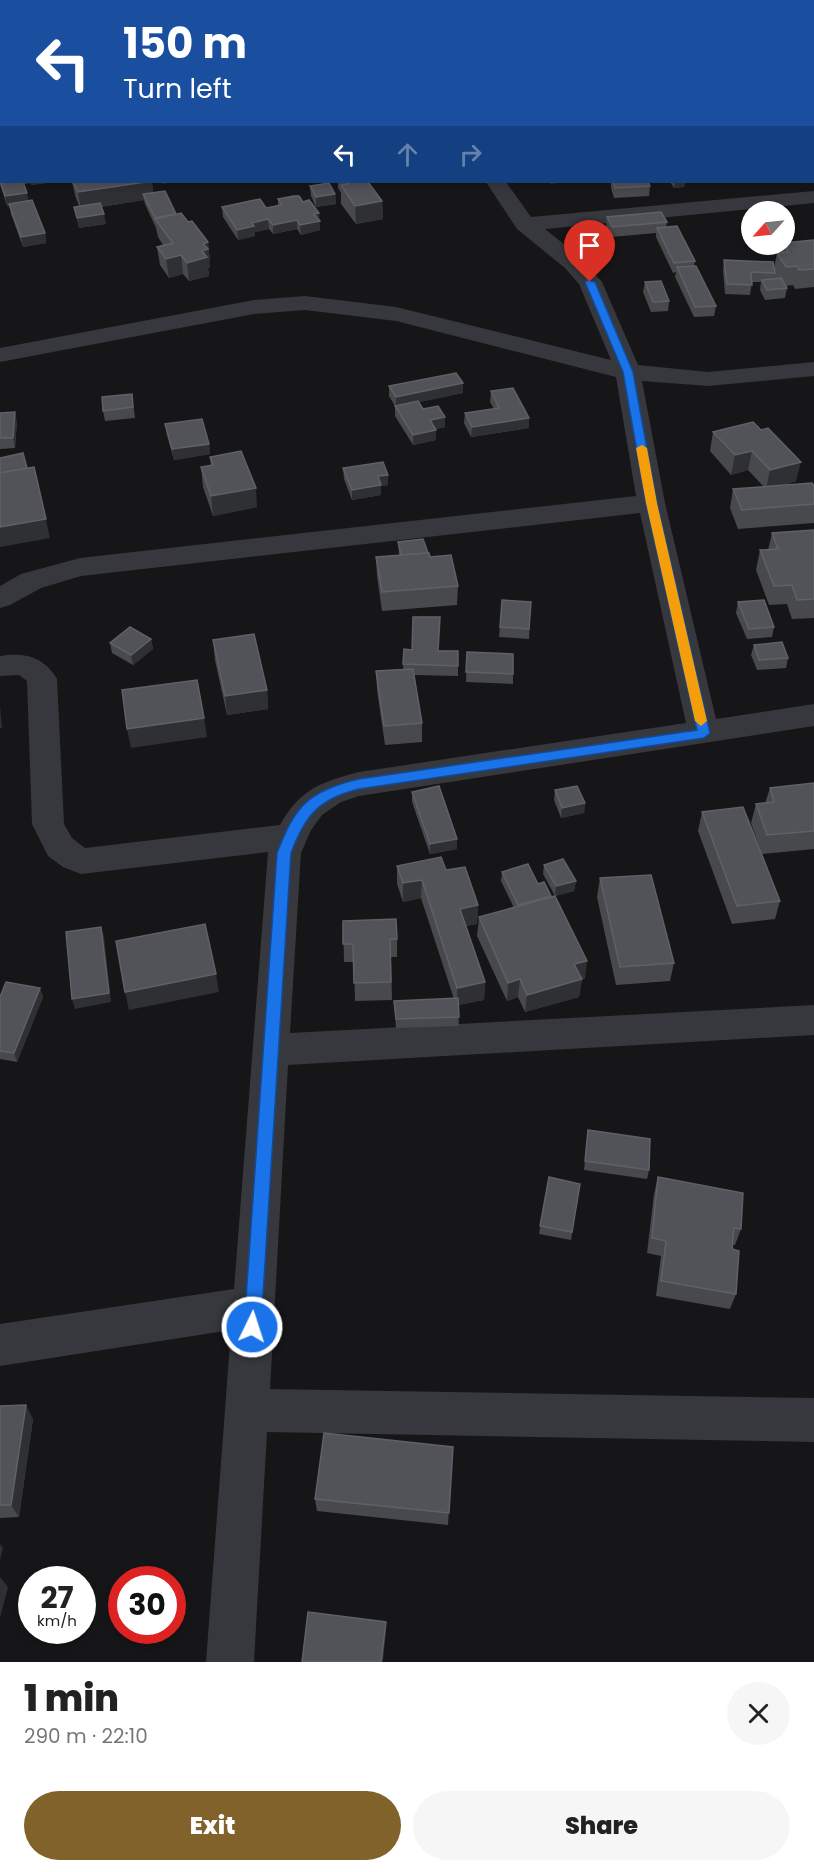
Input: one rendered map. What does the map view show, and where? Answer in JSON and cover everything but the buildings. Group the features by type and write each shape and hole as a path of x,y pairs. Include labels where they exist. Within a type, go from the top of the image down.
{"street":[{"path":"497,183 525,224 573,263 590,282 628,372 651,503 704,733"},
{"path":"525,224 814,197"},
{"path":"0,355 254,307 304,303 396,314 628,372 708,378 814,369"},
{"path":"0,598 31,581 80,567 651,503"},
{"path":"0,666 24,663 35,669 42,680 48,824 52,836 69,855 81,861 290,837"},
{"path":"230,1662 284,853 294,826 308,807 333,790 814,715"},
{"path":"271,1050 814,1020"},
{"path":"0,1345 254,1306"},
{"path":"246,1410 814,1420"}],"slow traffic":[{"path":"642,448 651,503 701,721"}],"route":[{"path":"252,1327 284,853 294,826 308,807 333,790 359,784 704,733 651,503 628,372 590,282"}]}
